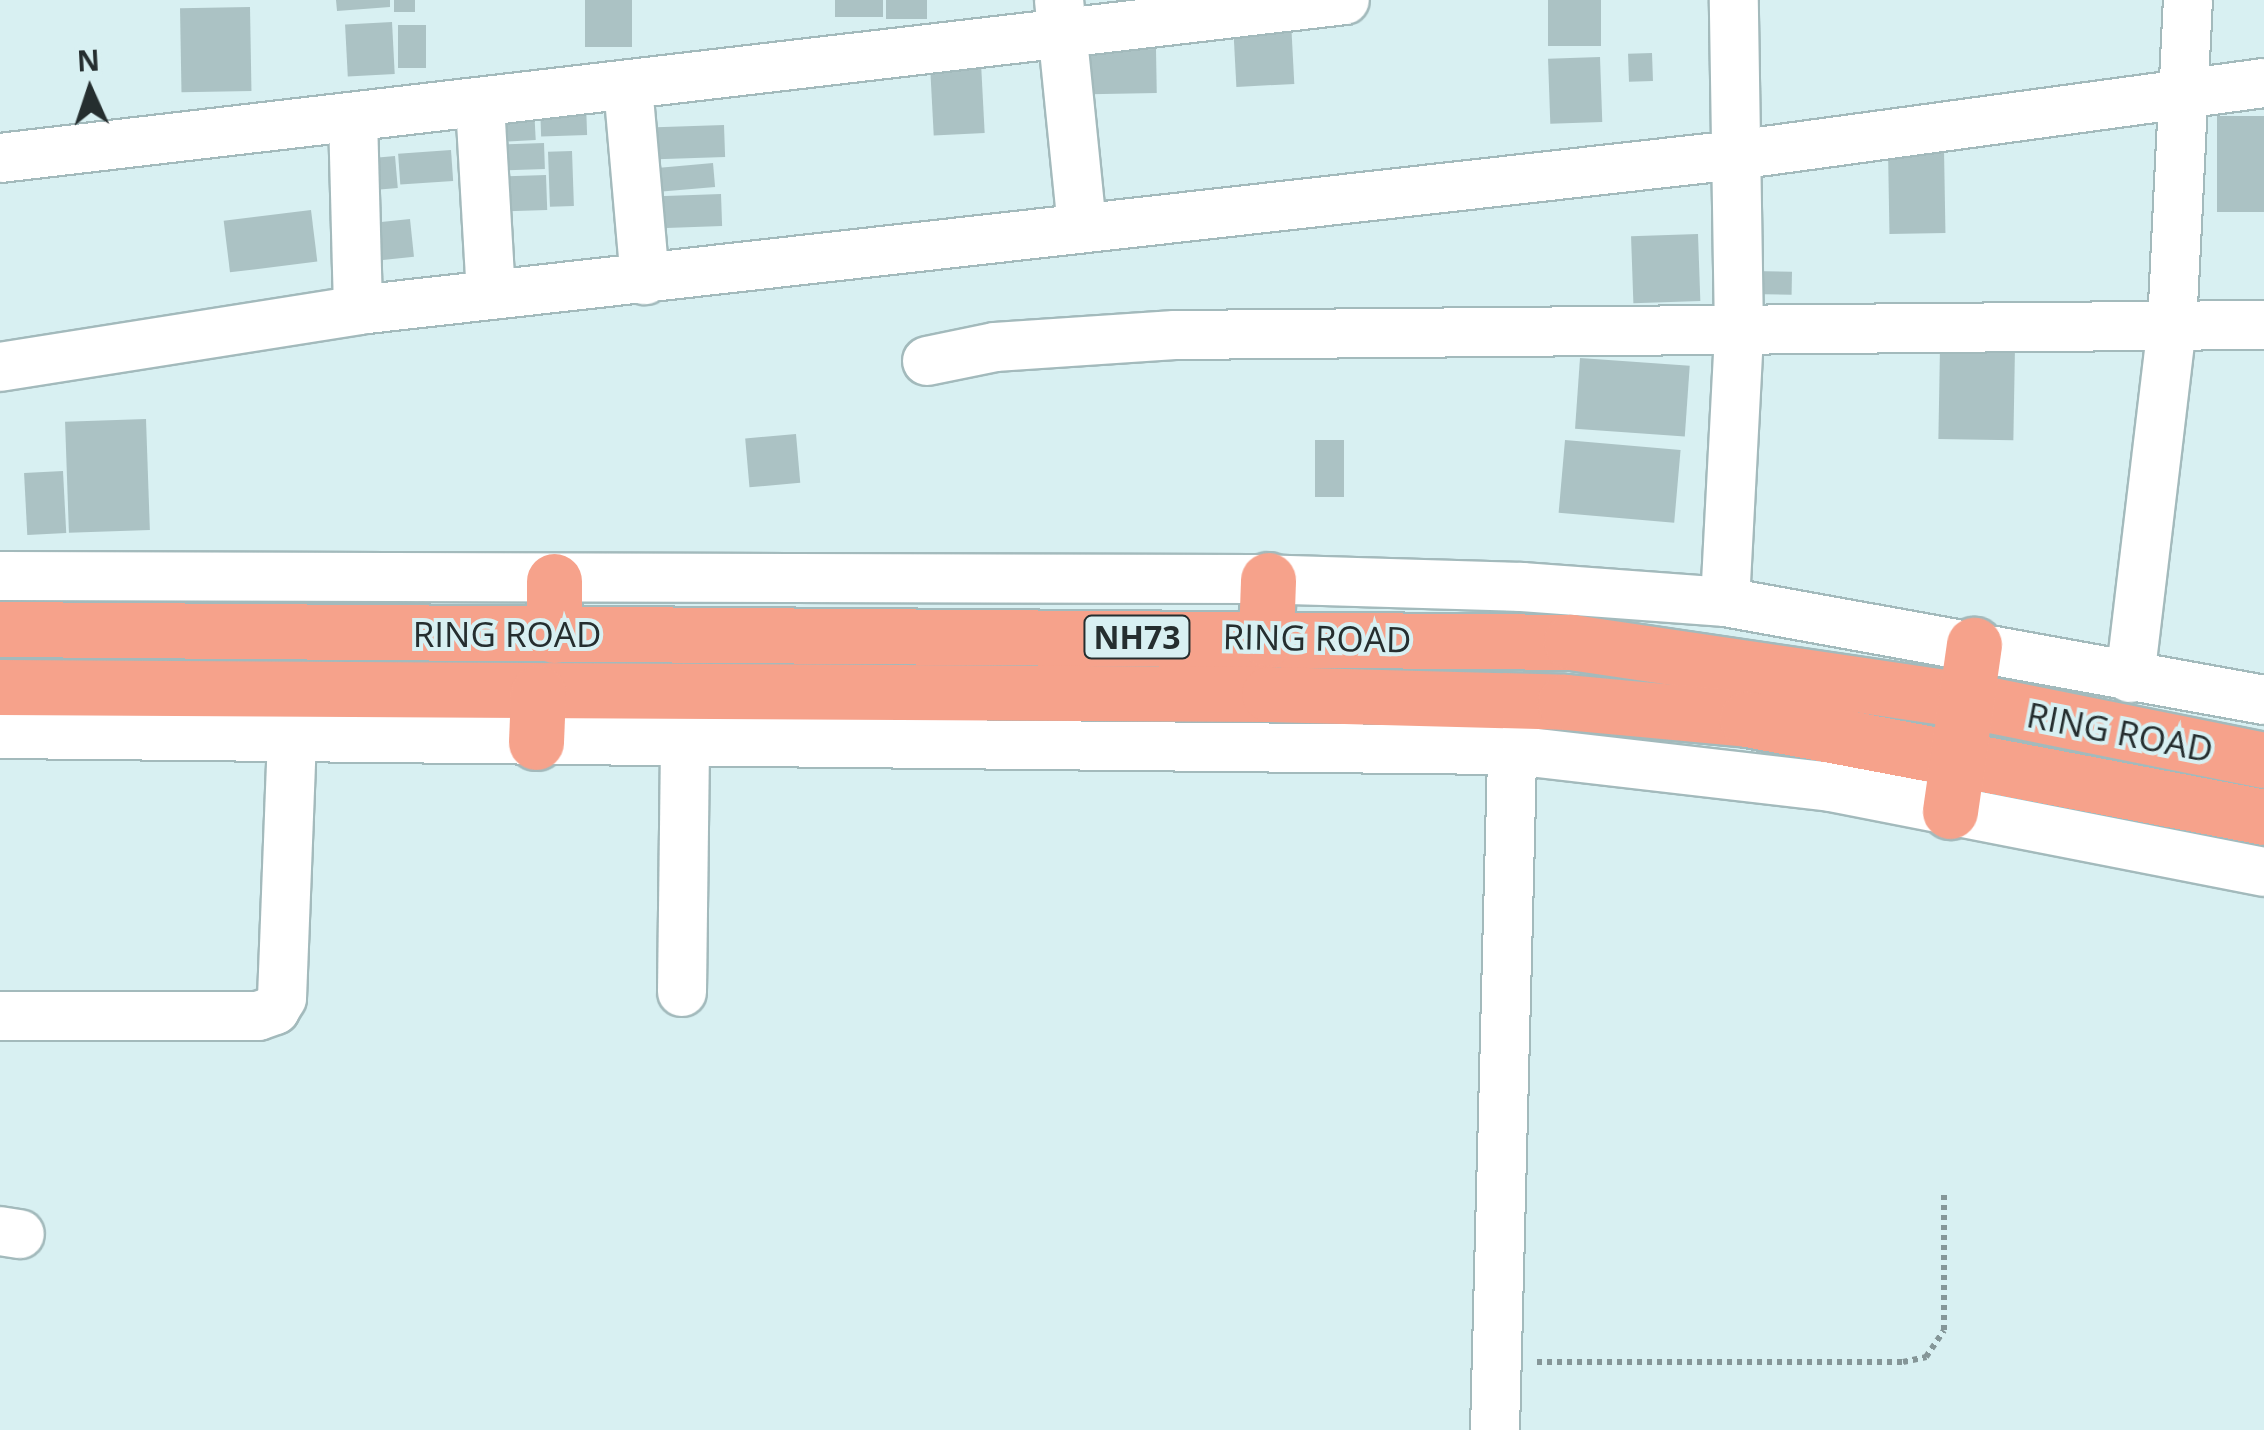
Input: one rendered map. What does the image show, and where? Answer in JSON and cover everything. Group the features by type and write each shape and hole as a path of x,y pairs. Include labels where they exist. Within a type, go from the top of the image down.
{"highway":[{"path":"1266,638 1268,580"},
{"path":"554,581 554,635"},
{"name":"RING ROAD","path":"0,629 1571,642 1966,700 2264,760"},
{"path":"1950,811 1974,645"},
{"name":"RING ROAD","path":"0,687 537,717 1513,725 1747,719 2264,817"}],"street":[{"path":"0,158 628,86 1060,19 1345,0"},
{"path":"1725,602 1739,333 1734,0"},
{"path":"2130,678 2172,326 2179,93 2188,0"},
{"path":"1060,19 1082,226"},
{"path":"0,367 358,310 1736,155 2264,84"},
{"path":"628,86 645,280"},
{"path":"480,104 492,295"},
{"path":"353,117 358,310"},
{"path":"926,361 994,347 1176,336 2264,325"},
{"path":"0,576 554,581 1268,580 1725,602 2264,700"},
{"path":"0,734 292,740 537,717 685,742 1513,725 1687,765 2264,872"},
{"path":"1495,1430 1513,725"},
{"path":"0,1016 258,1016 274,1010 282,998 292,740"},
{"path":"682,992 685,742"}],"path":[{"path":"1496,1362 1903,1362 1926,1357 1939,1346 1944,1330 1944,1193"}],"building":[{"path":"336,0 390,0 390,7 337,11"},
{"path":"394,0 415,0 415,12 394,12"},
{"path":"585,0 632,0 632,47 585,47"},
{"path":"835,0 883,0 883,17 835,17"},
{"path":"886,0 927,0 927,19 886,19"},
{"path":"1548,0 1601,0 1601,46 1548,46"},
{"path":"250,7 251,91 181,92 180,8"},
{"path":"1291,21 1294,84 1236,87 1233,24"},
{"path":"392,22 395,74 348,76 345,24"},
{"path":"398,25 426,25 426,68 398,68"},
{"path":"1156,49 1157,93 1090,94 1089,50"},
{"path":"1652,53 1653,81 1629,82 1628,54"},
{"path":"1600,57 1602,122 1550,124 1548,59"},
{"path":"981,63 985,133 934,136 930,66"},
{"path":"586,103 587,135 541,137 540,105"},
{"path":"534,107 536,140 490,142 488,109"},
{"path":"2217,116 2264,116 2264,212 2217,212"},
{"path":"724,125 725,157 657,159 656,127"},
{"path":"544,143 545,169 487,171 486,145"},
{"path":"1944,149 1945,233 1889,234 1888,150"},
{"path":"451,150 453,181 400,185 398,154"},
{"path":"572,151 574,206 550,207 548,152"},
{"path":"395,156 398,188 362,191 359,159"},
{"path":"713,163 715,187 656,192 654,168"},
{"path":"546,175 547,210 490,212 489,177"},
{"path":"721,194 722,226 652,228 651,196"},
{"path":"311,210 317,262 230,272 224,221"},
{"path":"410,219 414,257 361,262 357,225"},
{"path":"1698,234 1700,301 1633,303 1631,236"},
{"path":"1750,271 1792,272 1792,295 1750,294"},
{"path":"1940,346 2015,347 2013,440 1938,439"},
{"path":"1580,358 1690,366 1685,437 1575,429"},
{"path":"146,419 150,530 69,533 65,422"},
{"path":"796,434 800,483 749,487 745,438"},
{"path":"1315,440 1344,440 1344,497 1315,497"},
{"path":"1565,440 1681,450 1674,523 1559,513"},
{"path":"63,471 66,533 27,535 24,473"}]}
